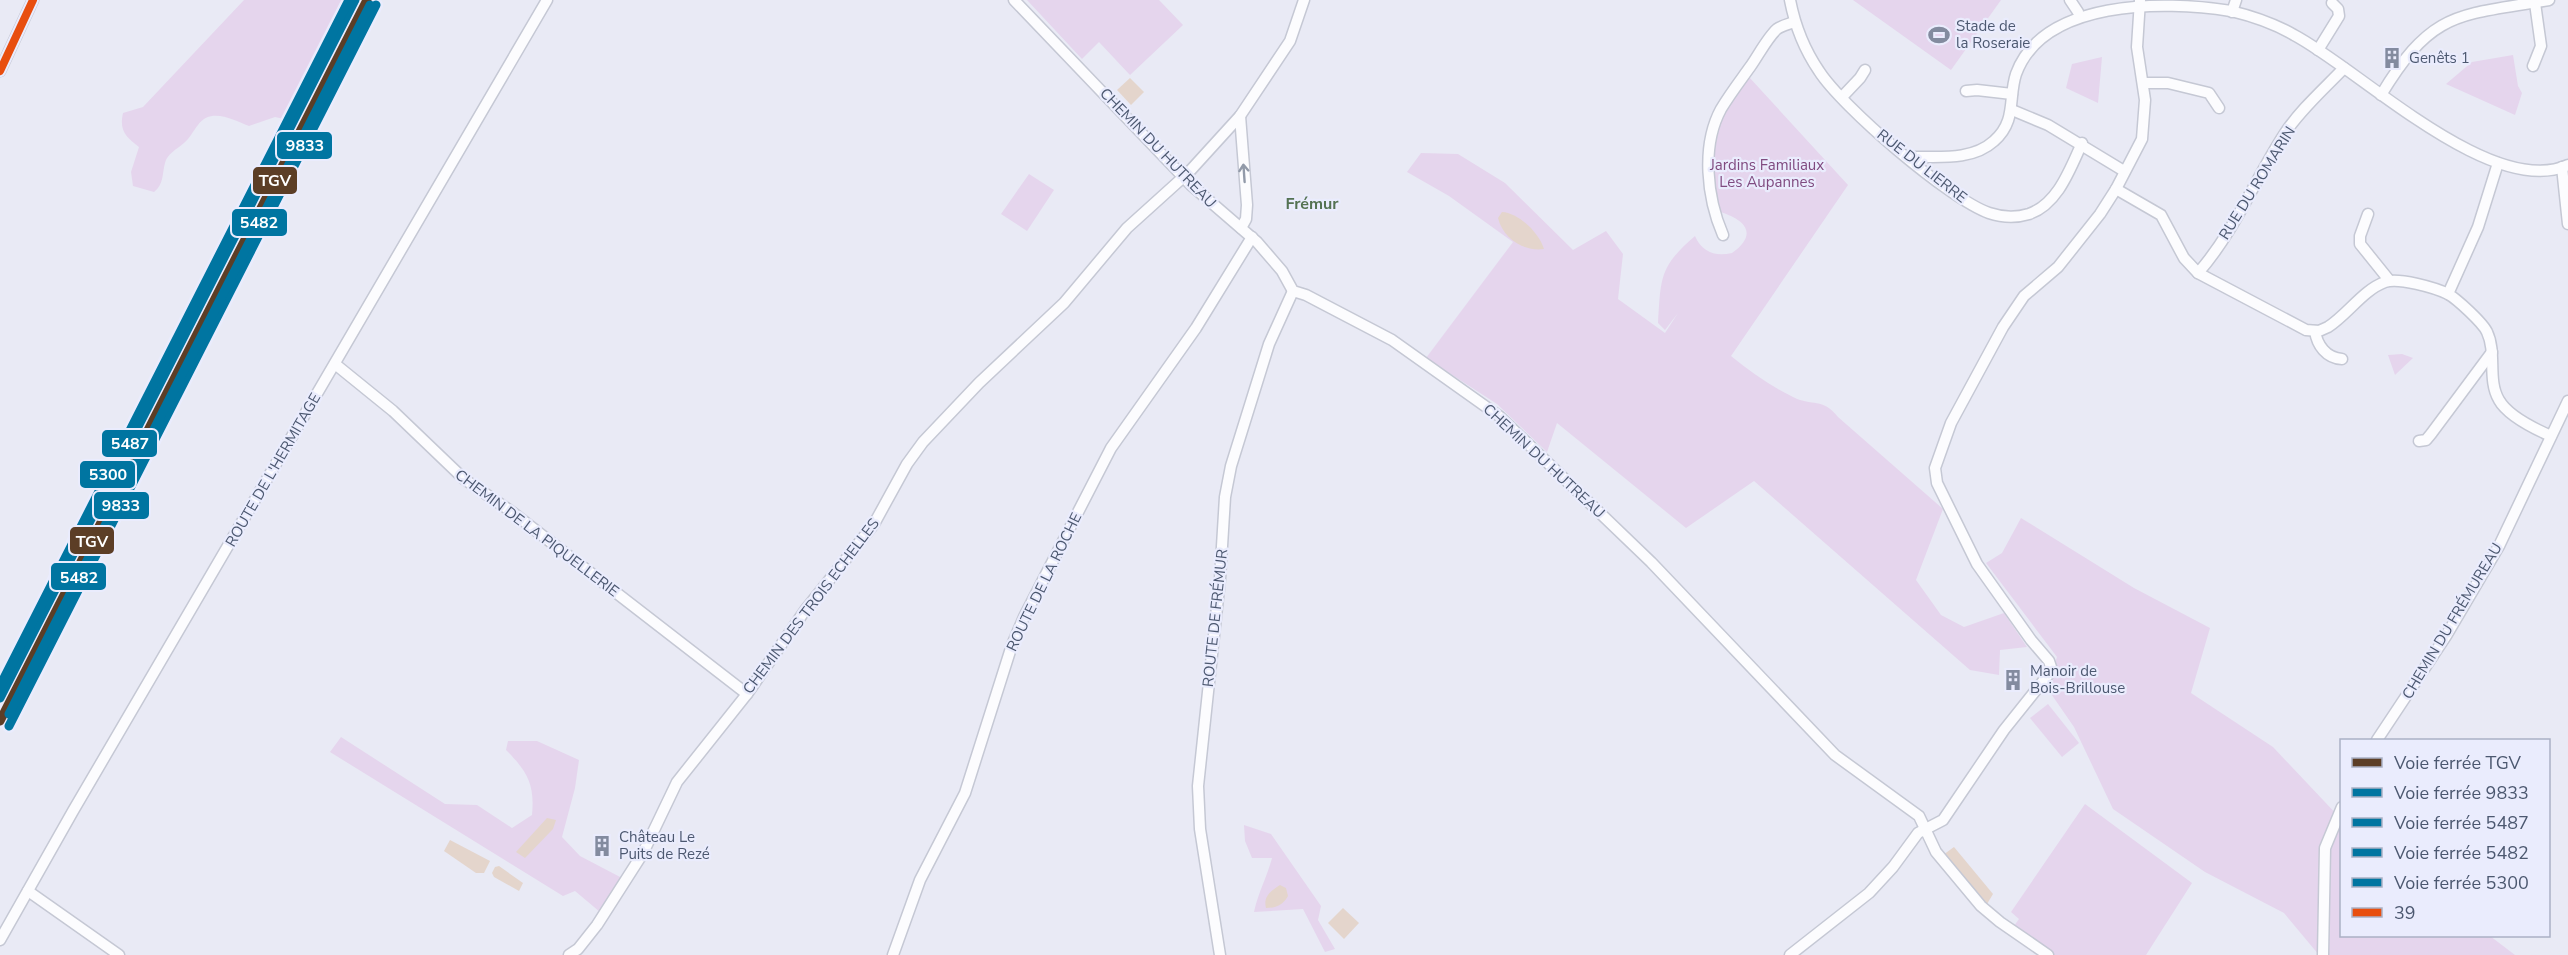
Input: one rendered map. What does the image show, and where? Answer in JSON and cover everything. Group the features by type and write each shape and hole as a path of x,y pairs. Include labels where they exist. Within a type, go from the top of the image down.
{"street":[{"path":"1,65 33,0"},
{"name":"ROUTE DE L'HERMITAGE","path":"0,940 547,0"},
{"name":"CHEMIN DU HUTREAU","path":"1014,0 1182,176 1212,205 1252,237 1282,271 1293,291 1306,294 1392,340 1499,416 1655,566 1829,750 1915,812 1927,830 1936,852 1968,892 2000,922 2048,955"},
{"name":"CHEMIN DES TROIS ECHELLES","path":"569,955 578,949 597,925 642,853 677,782 747,694 806,609 874,524 907,464 923,442 979,383 1064,303 1127,228 1189,172 1240,116 1290,41 1304,0"},
{"name":"RUE DU LIERRE","path":"1790,0 1794,22 1820,73 1842,97 1907,157 1970,204 1989,213 2017,217 2040,209 2063,185 2082,143"},
{"path":"2070,0 2078,12"},
{"path":"1790,955 1869,893 1893,867 1918,833 1943,820 2004,730 2053,666 2031,640 1977,564 1935,476 1941,448 2002,327 2031,289 2058,267 2116,189 2142,139 2143,83 2137,47 2140,0"},
{"path":"1907,157 1946,157 1967,154 1994,141 2012,110 2012,93 2016,74 2025,55 2035,42 2054,25 2078,12 2140,0 2176,1 2232,12 2294,34 2447,139 2498,163 2527,170 2565,166 2568,224"},
{"path":"2232,12 2236,0"},
{"path":"2381,95 2395,72 2421,39 2441,24 2465,14 2549,0"},
{"path":"2318,50 2339,16 2338,9 2332,3"},
{"path":"2533,66 2541,46 2535,3"},
{"path":"1724,235 1714,211 1709,173 1714,127 1720,110 1778,29 1794,22"},
{"name":"RUE DU ROMARIN","path":"2198,273 2237,220 2266,164 2287,131 2313,99 2344,68"},
{"path":"1842,97 1865,70"},
{"path":"2143,83 2168,83 2209,93 2219,108"},
{"path":"1966,91 2012,93"},
{"path":"2012,110 2082,143 2124,171"},
{"path":"1240,116 1247,205 1246,219 1241,228"},
{"path":"2448,294 2478,226 2498,163"},
{"path":"2116,189 2161,215 2184,258 2198,273 2300,328 2315,331 2333,324 2378,285 2389,280 2401,280 2448,294 2481,323 2487,333 2492,352 2495,391 2501,404 2551,436"},
{"path":"2368,214 2360,236 2360,244 2389,280"},
{"name":"ROUTE DE LA ROCHE","path":"892,955 920,880 964,793 1012,645 1024,617 1111,448 1196,328 1252,237"},
{"name":"ROUTE DE FRÉMUR","path":"1220,955 1197,796 1199,755 1220,579 1225,497 1231,466 1269,344 1293,291"},
{"path":"2315,331 2317,342 2327,354 2342,359"},
{"path":"2418,441 2426,440 2431,434 2492,352"},
{"name":"CHEMIN DE LA PIQUELLERIE","path":"335,364 393,411 464,479 512,512 747,694"},
{"name":"CHEMIN DU FRÉMUREAU","path":"2378,739 2472,594 2499,546 2568,401"},
{"path":"2323,955 2325,848 2340,812"},
{"path":"28,891 119,955"}],"green space":[{"path":"244,0 354,0 293,121 275,117 249,126 222,116 209,117 203,120 186,141 168,157 161,182 154,192 133,186 131,172 139,147 130,140 123,129 123,113 143,107"},
{"path":"1027,0 1159,0 1183,25 1130,75 1099,42 1082,59"},
{"name":"Stade de la Roseraie","path":"1853,0 2001,0 1951,70"},
{"path":"2513,55 2518,86 2522,93 2515,115 2446,84 2472,62"},
{"path":"2102,57 2098,103 2066,88 2072,64"},
{"name":"Jardins Familiaux Les Aupannes","path":"1749,77 1848,185 1731,356 1785,393 1800,400 1827,407 1943,509 1916,580 1941,615 1964,627 2004,613 2027,647 2000,650 1999,675 1970,670 1754,481 1686,528 1557,423 1547,452 1497,404 1426,358 1513,242 1449,196 1407,172 1421,153 1458,154 1505,183 1573,250 1606,231 1623,254 1618,299 1665,333 1678,313 1665,330 1658,323 1664,274 1674,256 1695,236 1701,246 1715,254 1732,253 1745,239 1747,232 1740,222 1717,211 1713,172 1715,140 1719,124 1726,109"},
{"path":"1029,174 1054,190 1027,231 1001,214"},
{"path":"2402,354 2413,358 2395,375 2388,355"},
{"path":"2021,518 2134,588 2210,628 2191,693 2273,747 2340,818 2340,937 2491,937 2515,955 2319,955 2284,913 2205,872 2113,809 2074,727 2047,688 2057,657 1986,563 2002,553"},
{"path":"2048,704 2079,743 2062,757 2030,718"},
{"path":"341,737 445,804 477,805 512,828 532,815 533,804 528,779 506,750 508,741 537,741 579,760 575,788 562,837 580,856 622,878 600,912 575,891 563,896 330,752"},
{"path":"2085,804 2192,883 2146,955 2053,955 2014,926 2019,919 2011,912"},
{"path":"1244,825 1271,834 1321,906 1318,920 1335,949 1325,952 1303,909 1254,912 1272,858 1252,858 1245,841"}],"shaded area":[{"path":"1130,78 1144,92 1131,105 1117,90"},
{"path":"1502,212 1515,216 1528,225 1544,249 1522,246 1509,237 1504,232 1498,218"},
{"path":"547,818 556,820 553,829 525,858 516,852"},
{"path":"450,840 490,861 484,873 476,873 444,851"},
{"path":"1954,847 1993,894 1987,904 1971,890 1943,855"},
{"path":"499,866 523,883 519,891 494,877 492,873 495,867"},
{"path":"1280,885 1286,888 1288,896 1279,905 1266,908 1267,897"},
{"path":"1343,908 1359,923 1344,939 1328,923"}],"rail line":[{"name":"5300","path":"0,686 349,0"},
{"name":"5487","path":"0,698 355,0"},
{"name":"TGV","path":"0,721 367,0"},
{"name":"5482","path":"9,714 370,5"},
{"name":"9833","path":"9,726 376,5"}],"transit line":[{"name":"39","path":"0,71 33,0"}],"place":[{"name":"Stade de la Roseraie","path":"1939,35"},
{"name":"Genêts 1","path":"2392,58"},
{"name":"Manoir de Bois-Brillouse","path":"2013,680"},
{"name":"Château Le Puits de Rezé","path":"602,846"}],"district":[{"name":"Frémur","path":"1312,204"}]}
